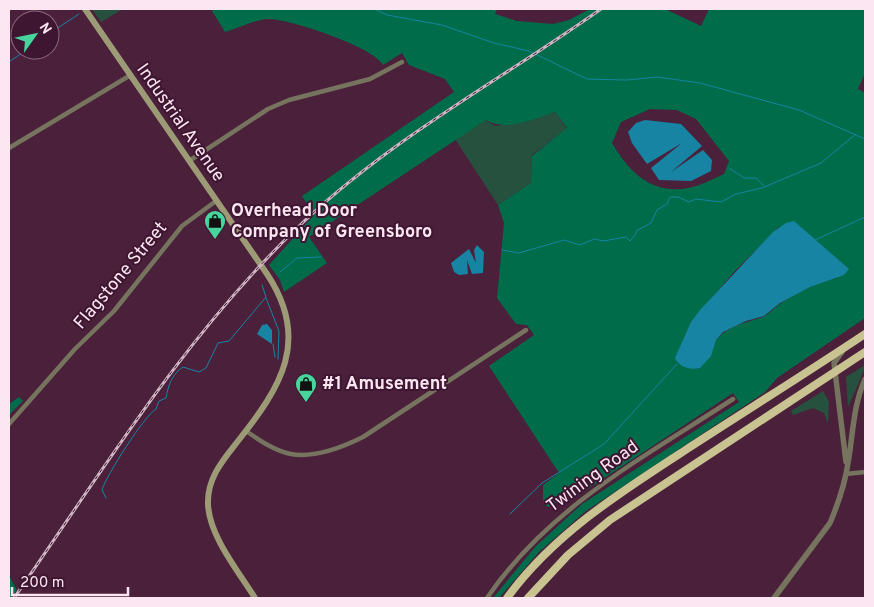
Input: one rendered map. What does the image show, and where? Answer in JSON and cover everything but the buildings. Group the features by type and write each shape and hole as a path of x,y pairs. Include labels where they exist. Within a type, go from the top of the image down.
{"highway":[{"path":"507,598 538,560 594,512 622,491 865,334"},
{"path":"528,598 568,555 610,520 865,352"}],"main road":[{"name":"Industrial Avenue","path":"85,9 129,76 274,285 287,319 288,345 283,373 272,395 222,461 212,479 208,505 210,520 216,535 255,598"}],"street":[{"path":"188,161 268,109 289,100 370,79 402,62"},
{"path":"9,148 129,76"},
{"name":"Flagstone Street","path":"9,424 75,349 114,311 182,226 216,201"},
{"path":"246,431 281,451 292,454 344,446 363,437 526,330"},
{"path":"846,474 834,363 837,357 851,344"},
{"path":"774,598 830,523 842,494 855,411 865,379"},
{"name":"Twining Road","path":"487,598 533,541 559,518 608,480 733,399"},
{"path":"846,474 865,472"}],"green space":[{"path":"92,9 123,9 101,22"},
{"path":"211,9 497,9 495,14 517,21 553,24 569,20 590,9 665,9 701,26 709,9 865,9 865,73 858,89 865,93 865,318 777,378 765,392 586,511 539,552 499,598 493,598 535,547 582,504 739,402 733,393 577,496 574,493 548,507 543,503 543,485 559,473 489,366 534,335 527,325 516,324 497,298 504,223 498,205 531,183 532,156 567,128 555,112 511,125 502,125 486,120 309,237 327,263 284,292 280,280 269,265 314,215 302,196 454,92 445,79 409,65 402,53 383,65 365,50 296,24 265,19 225,32","holes":["650,109 677,110 696,119 729,161 724,174 697,186 675,189 663,188 653,184 634,172 612,143 621,122","779,227 837,278 801,291 763,317 732,328 716,340 691,322 734,272"]},
{"path":"555,112 567,129 532,155 531,183 498,205 455,139 486,120 495,126 529,120"},
{"path":"865,365 860,379 848,407 846,377"},
{"path":"823,391 829,402 828,424 824,413 813,408 793,415 791,411"},
{"path":"19,397 23,401 9,415 9,404"},
{"path":"9,576 17,590 11,598 9,598"}],"water":[{"path":"645,120 681,124 702,146 671,172 703,150 712,160 711,171 691,181 659,180 651,168 682,143 647,164 632,143 628,132 636,123"},
{"path":"794,221 849,269 844,275 810,287 780,303 764,316 746,321 723,332 716,340 711,356 700,368 693,369 682,366 675,358 691,322 700,310 773,232 786,223"},
{"path":"477,245 484,252 483,273 472,274 467,260 468,274 459,275 454,272 451,263 469,249 476,263 474,250"},
{"path":"267,324 272,330 272,344 257,334 262,325"}],"waterway":[{"path":"375,9 387,15 442,25 494,43 529,51 587,79 627,80 657,77 700,83 799,110 865,139"},
{"path":"60,26 79,14"},
{"path":"502,250 519,253 564,240 580,245 594,239 603,241 626,237 630,241 636,234 636,231 651,223 657,210 667,204 670,197 678,197 689,202 696,199 721,202 736,194 762,188 821,163 856,134"},
{"path":"729,168 744,178 756,178 764,186"},
{"path":"815,240 865,217"},
{"path":"280,272 297,258 321,257"},
{"path":"106,498 102,490 110,472 143,423 156,409 159,401 166,398 173,377 183,367 199,372 206,368 218,343 229,341 266,297 262,285"},
{"path":"266,298 279,331 278,359"},
{"path":"273,344 275,357"},
{"path":"510,514 542,483 604,444 677,364"}],"railway":[{"path":"14,598 112,455 179,362 215,317 293,232 365,169 403,141 601,9"}],"place":[{"name":"Overhead Door Company of Greensboro","path":"215,240"},
{"name":"#1 Amusement","path":"306,403"}]}
